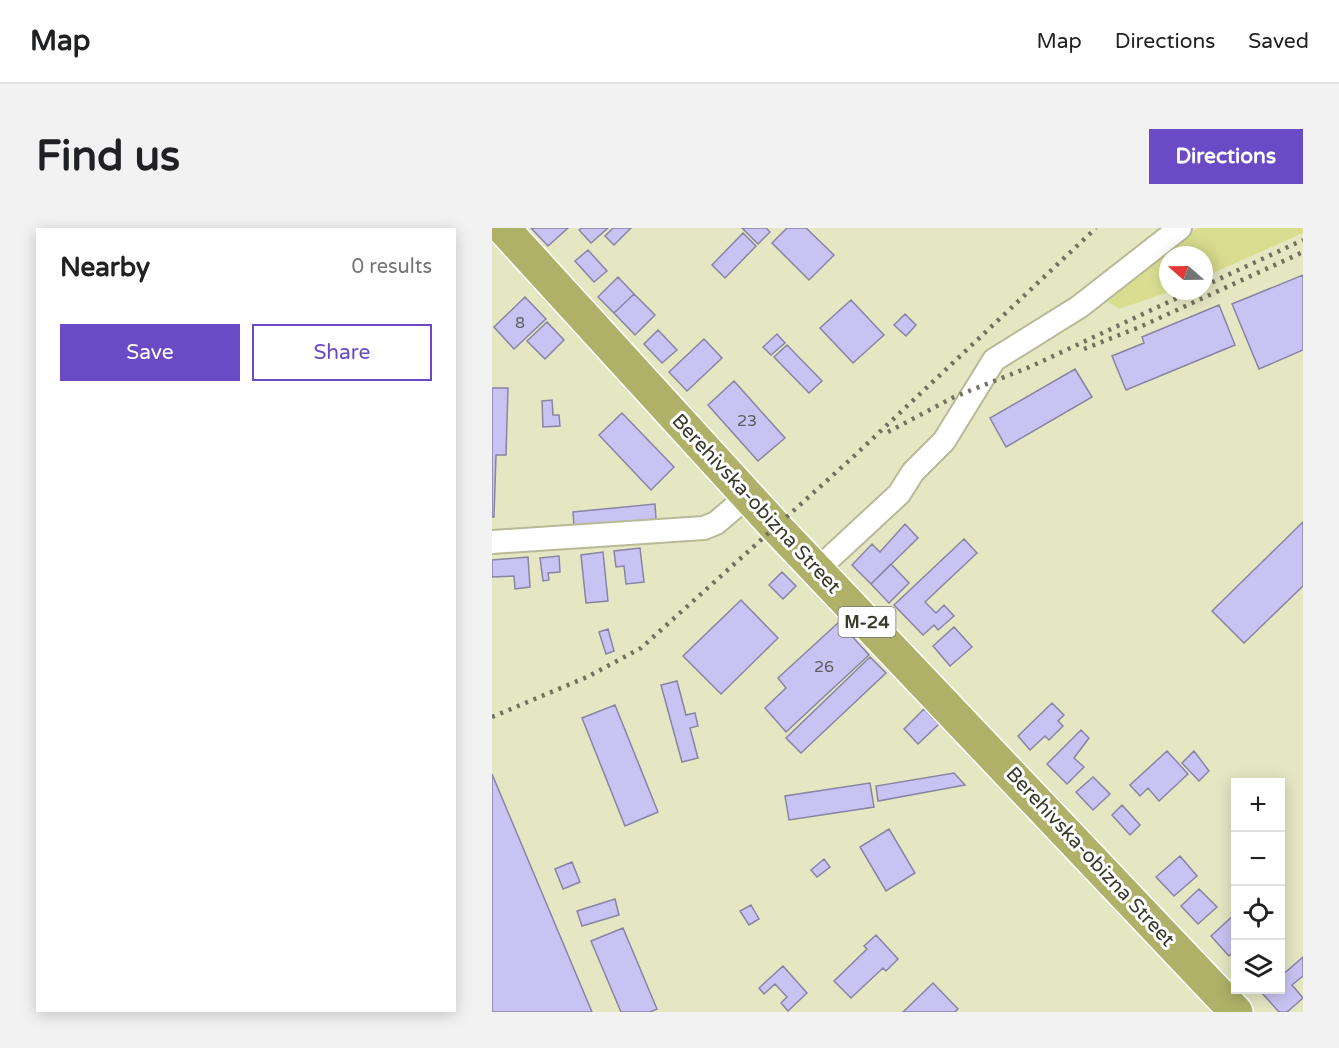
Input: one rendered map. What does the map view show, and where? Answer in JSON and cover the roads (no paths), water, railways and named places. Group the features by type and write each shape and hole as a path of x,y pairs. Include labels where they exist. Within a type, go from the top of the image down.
{"highway":[{"name":"Berehivska-obizna Street","path":"503,228 817,570 1236,1012"}],"lane":[{"path":"817,570 899,494 913,472 944,441 994,360 1079,307 1180,228"},
{"path":"492,542 704,528 716,523 748,496"}],"railway":[{"path":"492,717 587,677 641,648 852,458 1096,228"},
{"path":"1213,282 1303,240"},
{"path":"1084,349 1142,326 1303,252"},
{"path":"888,432 954,397 1032,366 1173,300"}]}
